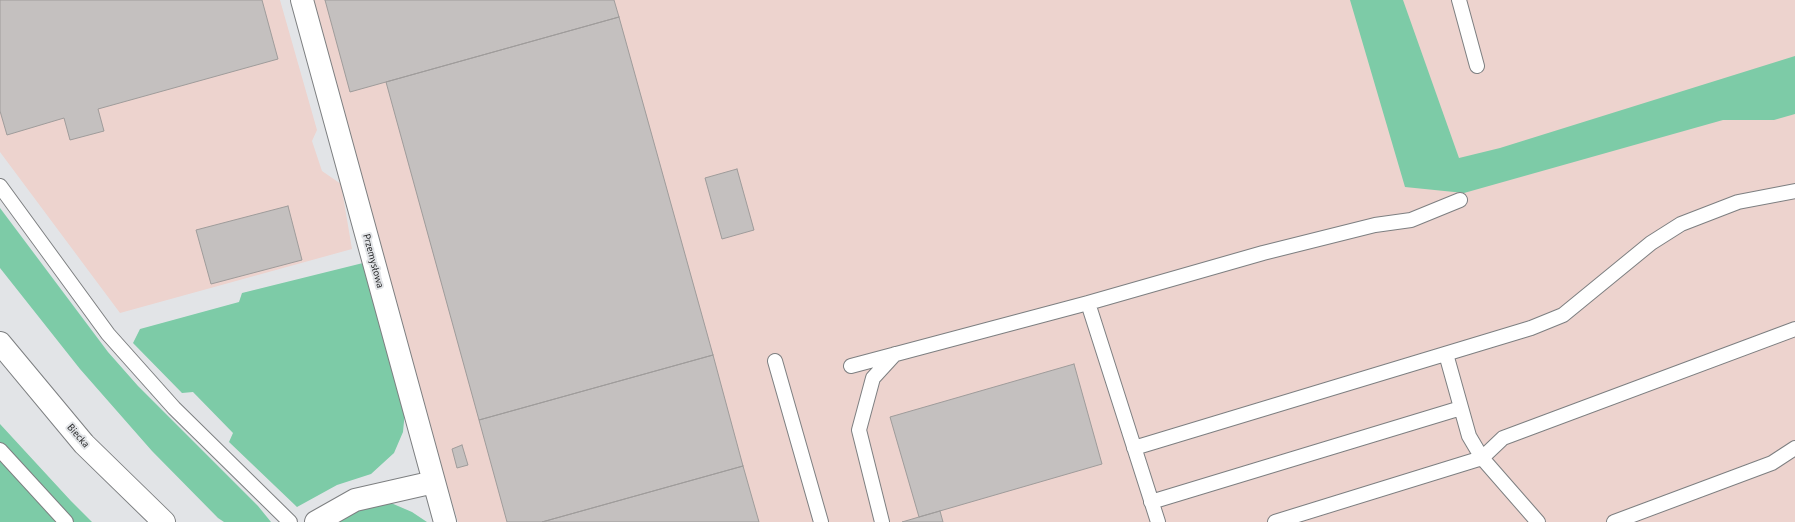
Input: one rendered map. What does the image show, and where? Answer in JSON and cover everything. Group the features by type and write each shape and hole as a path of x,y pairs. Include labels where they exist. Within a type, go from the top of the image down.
{"street":[{"name":"Przemysłowa","path":"302,0 444,522"},
{"name":"Biecka","path":"0,344 84,444 164,522"},
{"path":"316,522 355,500 434,482"}],"lane":[{"path":"1459,0 1477,66"},
{"path":"0,186 108,334 174,408 290,522"},
{"path":"1134,448 1524,330 1563,315 1651,243 1681,224 1738,202 1795,191"},
{"path":"851,366 1088,303 1263,253 1375,225 1411,220 1460,200"},
{"path":"1088,303 1158,522"},
{"path":"1275,522 1482,458 1503,438 1795,329"},
{"path":"882,522 859,430 874,378 896,354"},
{"path":"1446,354 1469,436 1482,458 1538,522"},
{"path":"775,361 821,522"},
{"path":"1151,502 1461,408"},
{"path":"1614,522 1772,463 1795,448"},
{"path":"0,450 66,522"}],"shaded area":[{"path":"0,0 280,0 317,130 312,141 322,171 341,184 352,249 120,313 0,152"},
{"path":"312,0 1795,0 1795,522 458,522 435,446"}],"green space":[{"path":"1350,0 1403,0 1459,158 1500,148 1795,56 1795,114 1774,120 1723,120 1464,193 1405,187"},
{"path":"0,208 108,352 138,386 258,506 271,522 224,522 218,518 152,451 80,369 0,268"},
{"path":"363,263 405,411 403,432 394,453 371,474 337,485 297,507 229,442 233,433 193,392 182,393 133,343 140,329 239,302 242,293"},
{"path":"0,424 71,501 92,522 0,522"},
{"path":"391,503 412,512 427,522 336,522 367,507"}],"building":[{"path":"0,0 262,0 278,59 98,109 104,131 70,140 64,118 7,135 0,111"},
{"path":"325,0 614,0 619,17 350,92"},
{"path":"619,17 713,355 479,420 386,82"},
{"path":"737,169 754,230 722,239 705,178"},
{"path":"288,206 302,260 211,284 196,230"},
{"path":"713,355 743,466 542,522 507,522 479,420"},
{"path":"1074,364 1102,464 919,517 890,417"},
{"path":"462,445 468,465 457,468 452,449"},
{"path":"743,466 759,522 542,522"},
{"path":"940,511 943,522 902,522 919,517"}]}
